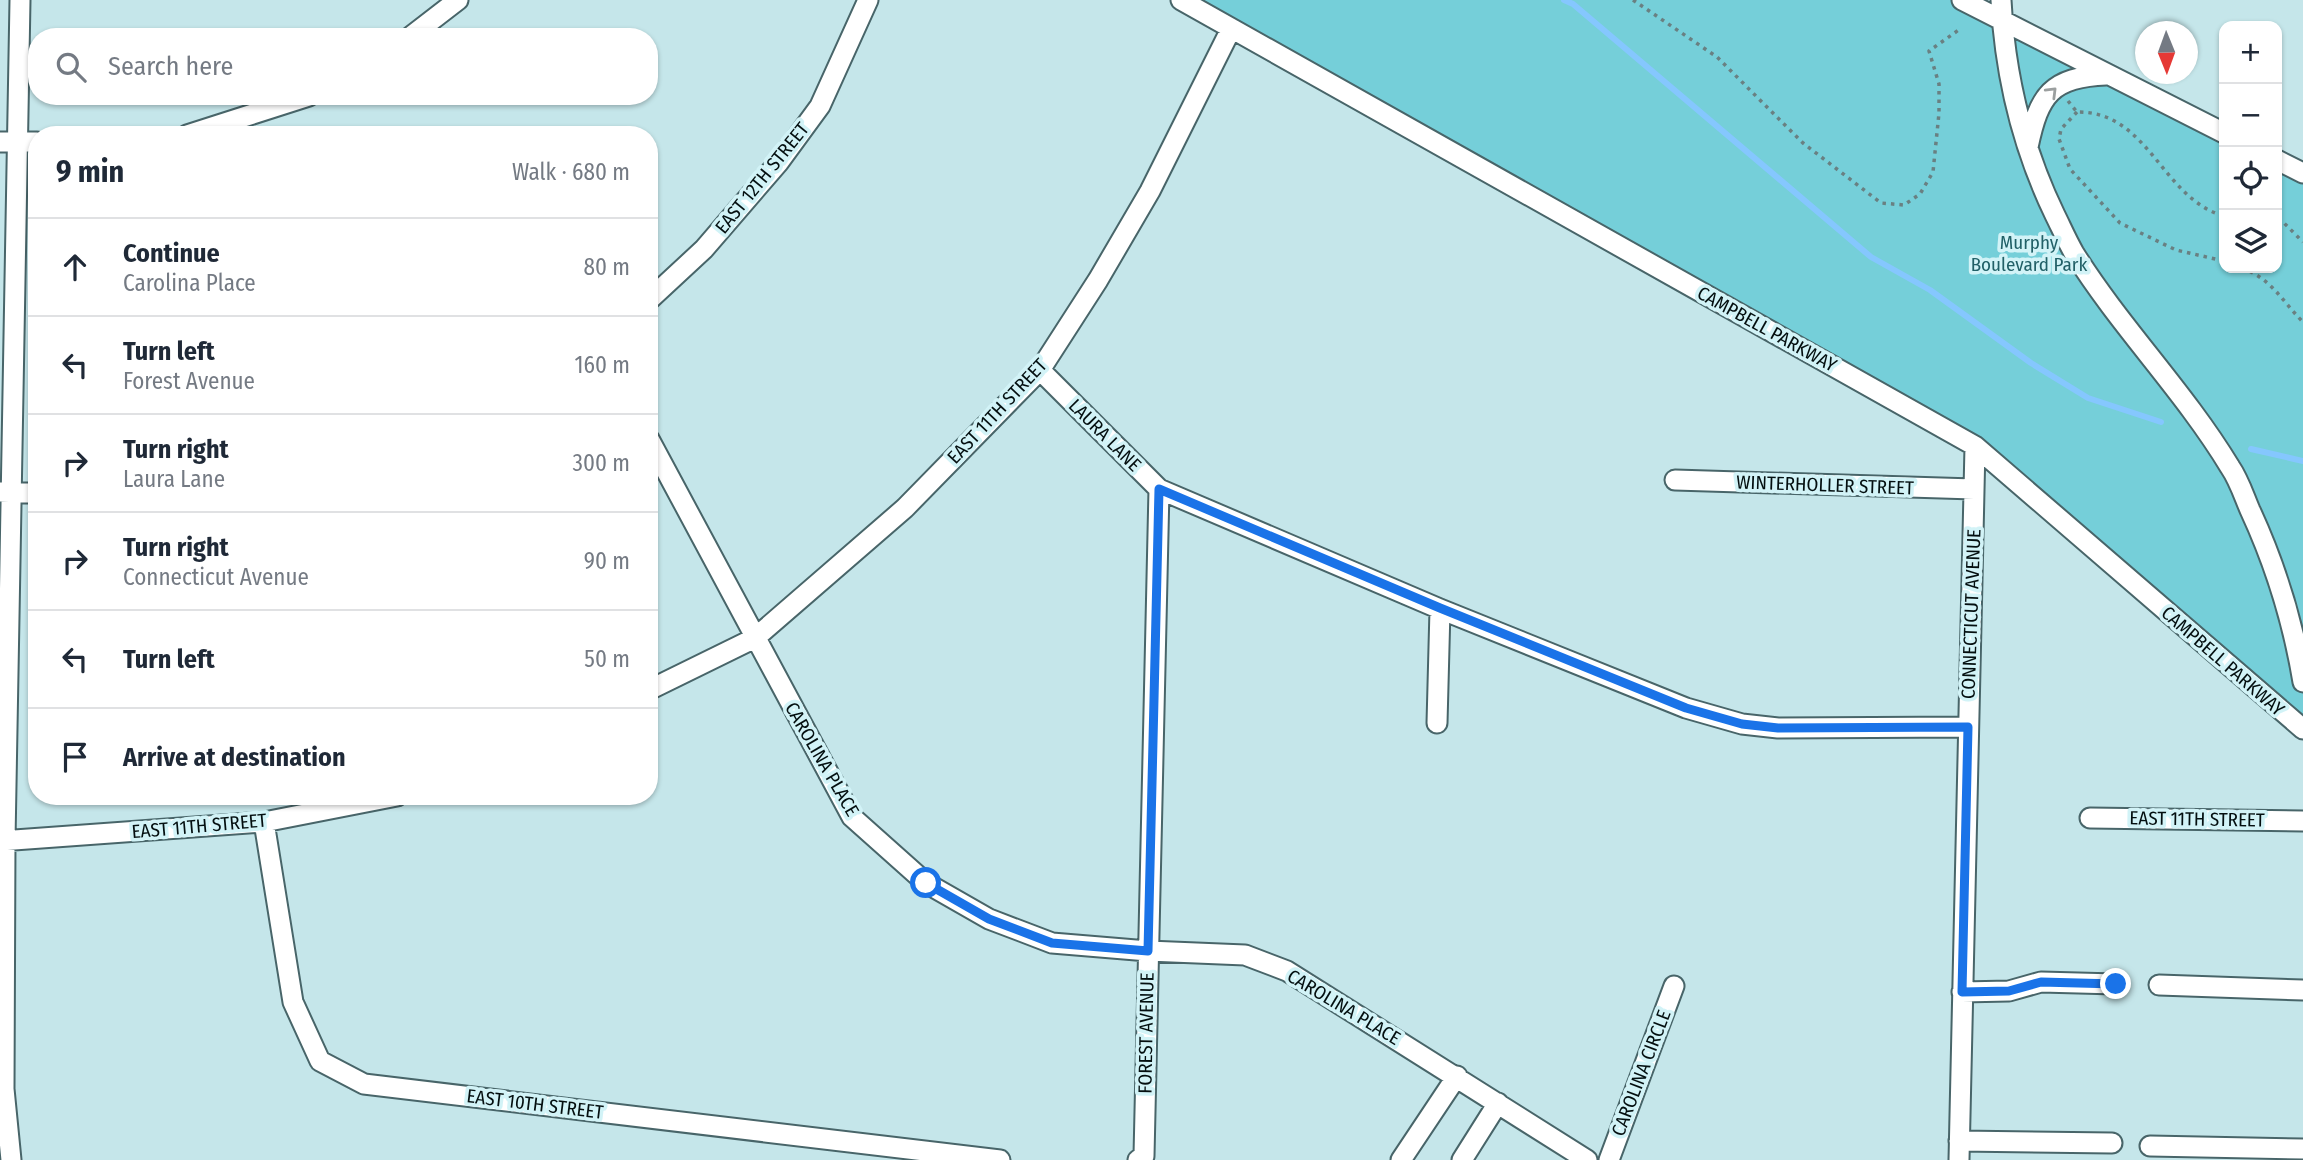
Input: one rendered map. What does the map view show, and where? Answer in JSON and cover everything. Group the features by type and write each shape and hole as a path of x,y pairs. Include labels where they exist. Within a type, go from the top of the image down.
{"street":[{"path":"11,1160 4,1123 3,841 6,492 20,0"},
{"path":"422,28 458,0"},
{"name":"EAST 12TH STREET","path":"658,292 704,249 779,162 820,106 868,0"},
{"name":"CAMPBELL PARKWAY","path":"1181,0 1975,446 2303,729"},
{"path":"1962,0 2219,130"},
{"path":"2001,0 2010,80 2020,124 2040,183 2073,251 2123,323 2180,393 2232,469 2271,555 2296,637 2303,682"},
{"name":"EAST 11TH STREET","path":"658,686 755,638 905,509 1040,370 1098,280 1150,191 1231,29"},
{"path":"2028,148 2039,109 2051,91 2062,82 2075,78 2109,75"},
{"path":"215,126 281,105"},
{"path":"2282,162 2303,173"},
{"name":"LAURA LANE","path":"1040,370 1159,489 1686,708 1742,724 1778,728 1968,727"},
{"name":"CONNECTICUT AVENUE","path":"1959,1150 1975,446"},
{"name":"CAROLINA PLACE","path":"658,456 852,817 926,883 989,919 1052,943 1245,955 1287,971 1587,1160"},
{"name":"WINTERHOLLER STREET","path":"1675,480 1974,489"},
{"name":"FOREST AVENUE","path":"1141,1158 1159,489"},
{"path":"6,492 28,492"},
{"path":"1437,723 1440,608"},
{"name":"EAST 11TH STREET","path":"3,841 264,822 351,805"},
{"name":"EAST 11TH STREET","path":"2090,818 2303,821"},
{"name":"EAST 10TH STREET","path":"264,822 293,1002 320,1061 364,1084 1000,1160"},
{"path":"1962,992 2009,991 2041,982 2116,984"},
{"path":"2159,985 2303,990"},
{"name":"CAROLINA CIRCLE","path":"1609,1160 1674,986"},
{"path":"1401,1160 1457,1076"},
{"path":"1462,1160 1498,1103"},
{"path":"1959,1150 2112,1143"},
{"path":"2150,1146 2303,1149"}],"path":[{"path":"1633,0 1717,57 1804,143 1881,202 1904,205 1920,194 1933,172 1939,85 1929,51 1960,29"},
{"path":"2062,94 2077,112"},
{"path":"2219,214 2196,203 2133,133 2114,120 2090,112 2077,112 2061,129 2059,139 2070,169 2120,223 2176,250 2219,260"},
{"path":"2282,222 2303,242"},
{"path":"2255,273 2275,288 2303,322"}],"green space":[{"name":"Murphy Boulevard Park","path":"1181,0 1962,0 2219,130 2219,273 2282,273 2282,162 2303,173 2303,729 1975,446"}],"waterway":[{"path":"1564,0 1573,4 1871,257 1930,290 2031,363 2088,398 2161,422"},
{"path":"2251,449 2303,461"}],"route":[{"path":"926,883 989,919 1052,943 1148,951 1159,489 1686,708 1742,724 1778,728 1968,727 1962,992 2009,991 2041,982 2116,984"}]}
